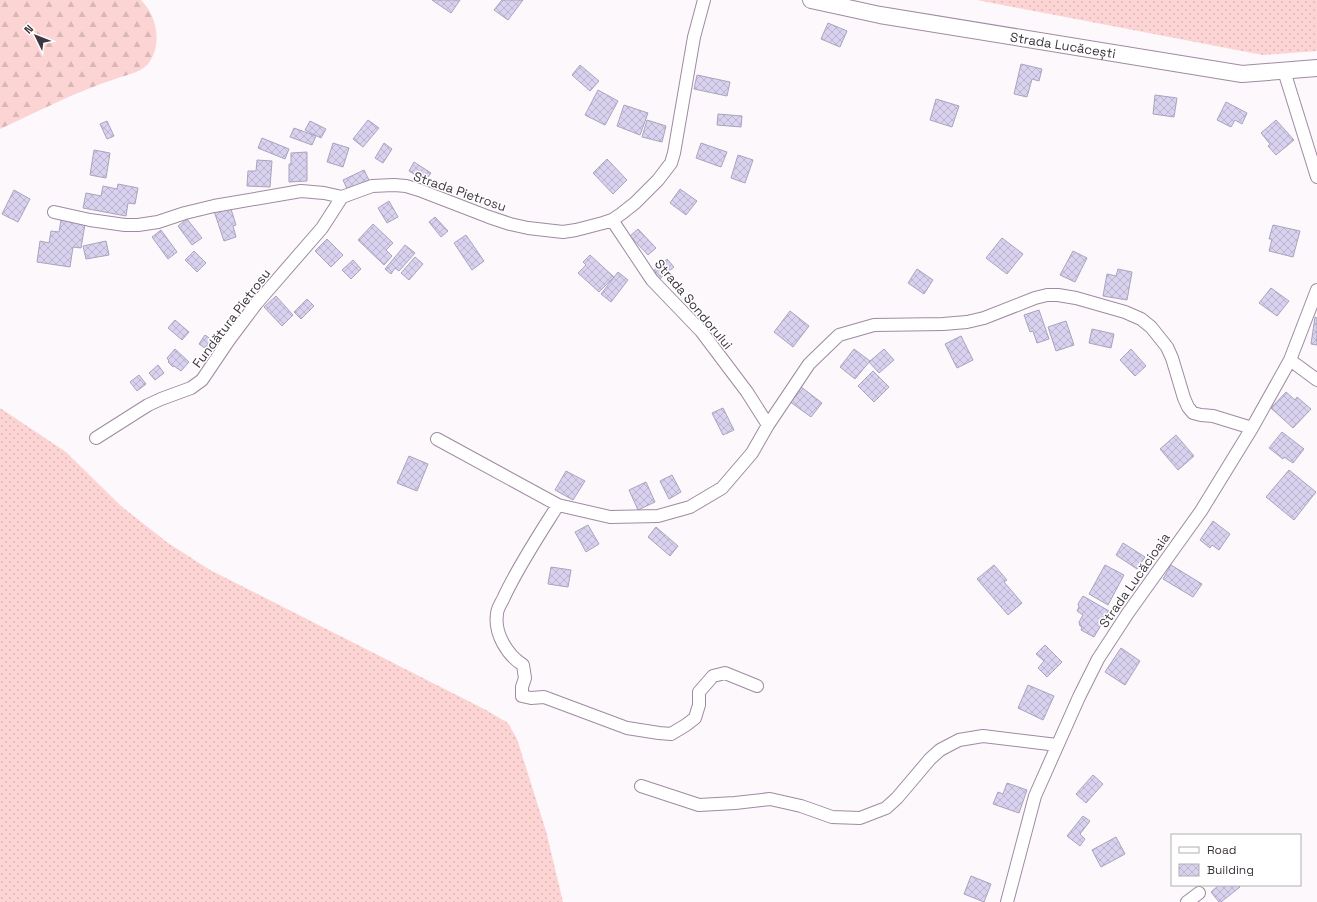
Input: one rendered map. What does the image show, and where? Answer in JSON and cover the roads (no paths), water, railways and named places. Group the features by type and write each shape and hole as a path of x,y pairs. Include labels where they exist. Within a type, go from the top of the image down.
{"main road":[{"name":"Strada Lucăcești","path":"811,0 880,15 1242,74 1317,68"}],"street":[{"name":"Strada Pietrosu","path":"342,197 372,186 406,186 489,217 528,228 547,231 563,232 576,230 612,220 648,191 672,163 694,37 704,0"},
{"path":"1284,71 1317,177"},
{"path":"54,212 90,220 125,225 138,225 158,222 185,212 301,191 324,193 342,197"},
{"name":"Fundătura Pietrosu","path":"96,438 148,406 161,399 191,388 202,380 256,304 322,228 342,197"},
{"name":"Strada Sondorului","path":"612,220 652,280 701,331 747,392 768,425"},
{"name":"Strada Lucăcioaia","path":"1007,902 1035,796 1057,745 1098,659 1128,613 1201,511 1252,428 1290,360 1317,290"},
{"path":"437,439 558,505 610,517 658,516 690,507 722,488 752,453 768,425 809,364 839,335 874,324 943,324 967,322 984,318 1035,298 1047,295 1076,298 1125,312 1146,323 1159,335 1167,347 1172,358 1184,398 1188,407 1193,413 1201,416 1213,416 1252,428"},
{"path":"1290,360 1317,380"},
{"path":"558,505 513,577 497,613 497,625 505,649 515,660 523,665 525,678 522,687 522,696 531,698 544,697 627,728 671,734 695,718 699,705 699,692 713,676 725,673 758,686"},
{"path":"640,786 698,805 770,799 801,806 832,817 860,818 886,808 897,798 930,759 940,750 959,740 983,736 1057,745"},
{"path":"1187,902 1199,893"}]}
